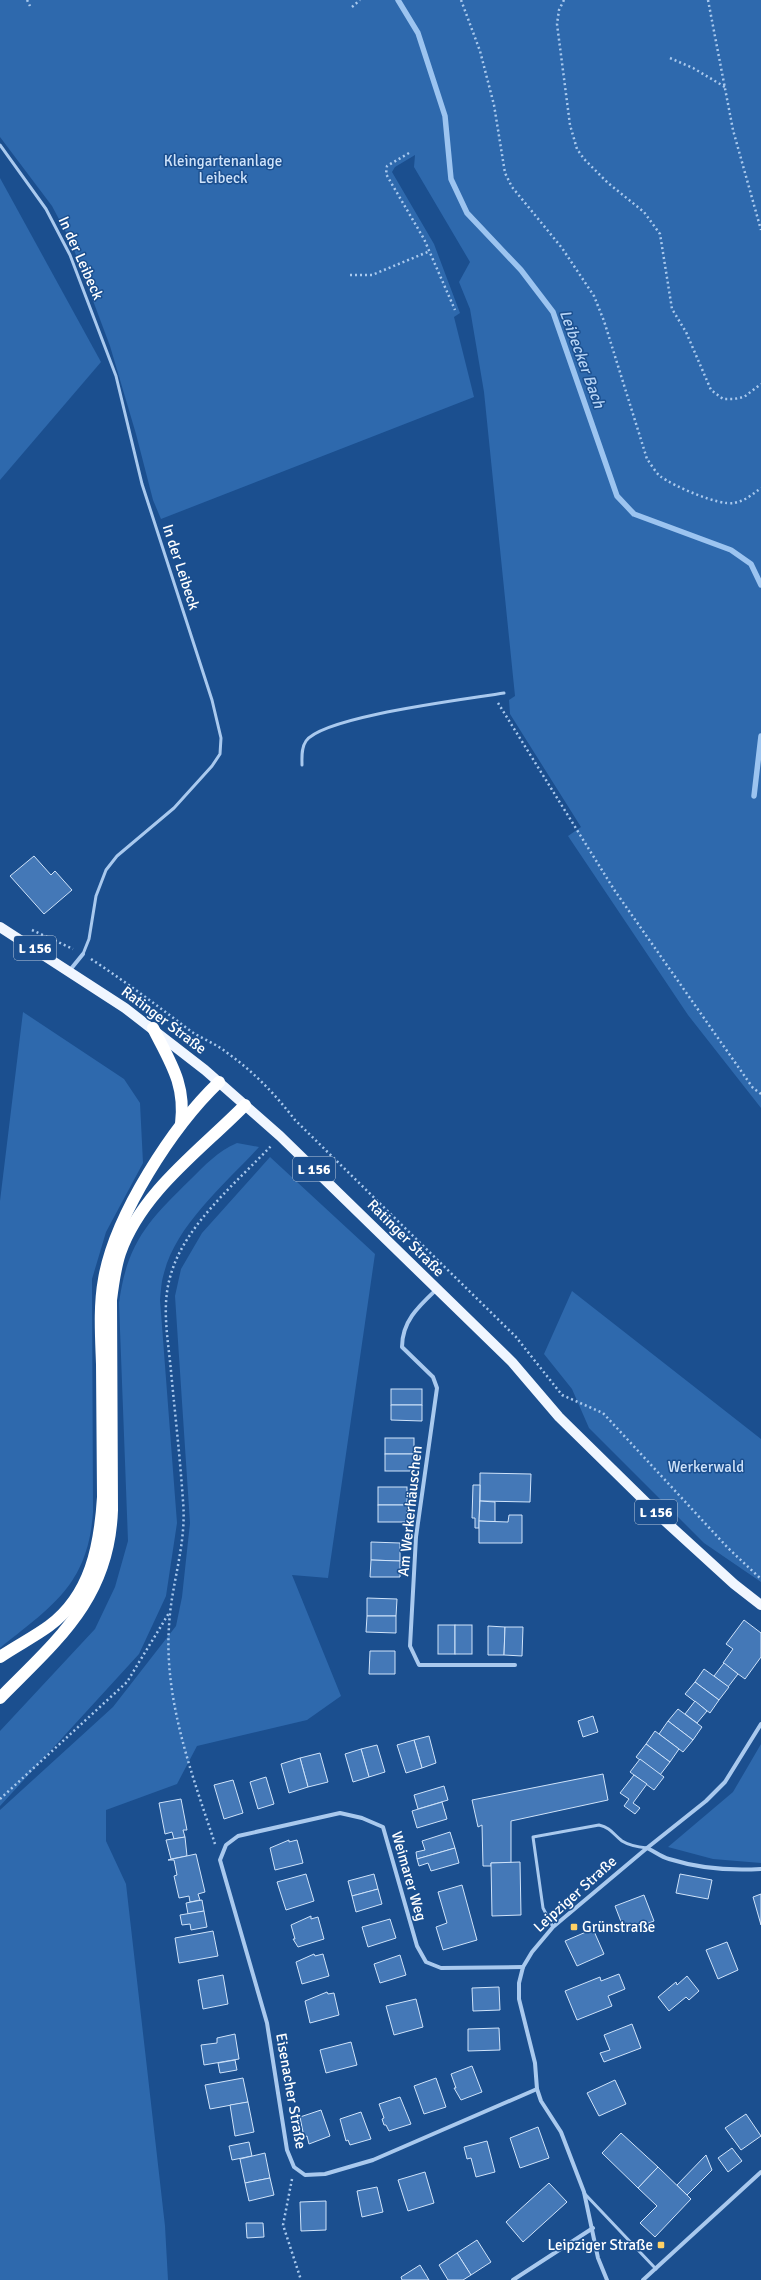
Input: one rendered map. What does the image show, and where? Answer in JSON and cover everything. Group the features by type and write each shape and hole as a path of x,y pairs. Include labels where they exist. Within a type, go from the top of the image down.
{"highway":[{"path":"153,1028 180,1083 183,1101 181,1124"},
{"path":"0,1657 50,1625 60,1616 82,1588 96,1557 101,1527 103,1497 101,1315 104,1280 112,1248 128,1212 181,1124 219,1082"},
{"path":"0,1698 70,1627 83,1609 96,1583 109,1545 112,1510 111,1300 114,1274 121,1252 133,1226 156,1193 180,1166 246,1105"}],"main road":[{"name":"Ratinger Straße","path":"0,927 70,970 153,1028 246,1105 280,1136 512,1362 559,1417 665,1521 734,1584 761,1605"}],"street":[{"name":"In der Leibeck","path":"70,970 83,954"},
{"name":"Am Werkerhäuschen","path":"437,1289 417,1308 406,1324 402,1336 402,1347 433,1377 437,1388 416,1537 410,1646 419,1665 515,1665"},
{"name":"Leipziger Straße","path":"607,2280 598,2258 593,2228 584,2192 561,2132 541,2101 537,2089 535,2063 518,1999 519,1983 523,1967 532,1952 553,1927 647,1848 706,1801 725,1782 761,1724"},
{"name":"Weimarer Weg","path":"220,1860 226,1845 238,1836 340,1814 362,1818 383,1827 417,1946 426,1962 441,1968 523,1967"},
{"path":"647,1848 668,1859 718,1869 733,1871 761,1869"},
{"name":"Eisenacher Straße","path":"220,1860 267,2023 287,2150 294,2167 305,2175 325,2174 373,2160 537,2089"},
{"path":"643,2280 761,2172"},
{"path":"513,2280 593,2228"}],"lane":[{"name":"In der Leibeck","path":"0,145 46,209 70,255 116,376 142,484 212,700 221,738 220,754 212,766 174,808 117,856 106,870 100,881 89,939 83,954"},
{"path":"302,765 302,749 307,740 327,728 419,706 504,693"},
{"path":"553,1927 543,1908 533,1836 600,1825 610,1828 623,1841 632,1846 647,1848"},
{"name":"Leipziger Straße","path":"584,2192 656,2269"}],"path":[{"path":"27,0 30,6"},
{"path":"352,7 360,0"},
{"path":"461,0 480,51 494,105 504,173 512,187 562,248 594,296 604,322 647,459 660,476 681,487 722,502 734,503 750,497 761,488"},
{"path":"564,0 559,10 557,24 570,125 577,149 598,173 644,212 660,234 672,309 686,332 711,390 723,399 734,399 744,397 761,384"},
{"path":"708,0 733,130 761,230"},
{"path":"670,58 692,68 725,87"},
{"path":"408,153 387,166 386,174 430,251 455,310"},
{"path":"350,275 372,275 430,251"},
{"path":"492,695 615,891 753,1088 761,1094"},
{"path":"25,926 83,954 130,985 194,1032 226,1052 276,1095 295,1120 516,1337 562,1395 603,1413 728,1548 761,1579"},
{"path":"220,1860 193,1779 174,1705 169,1666 170,1611 184,1520 166,1306 170,1275 177,1257 188,1238 215,1204 295,1120"},
{"path":"0,1799 127,1682 170,1611"},
{"path":"294,2167 283,2225 301,2280"}],"green space":[{"name":"Kleingartenanlage Leibeck","path":"0,0 761,0 761,1108 688,1015 568,836 581,827 510,714 509,700 515,696 484,392 470,309 459,282 470,262 414,167 415,155 395,167 392,172 434,244 460,313 454,317 474,397 161,519 153,500 136,434 110,346 71,242 52,206 0,137"},
{"path":"0,178 101,362 0,480"},
{"path":"23,1012 124,1079 140,1103 143,1163 106,1232 92,1279 93,1512 90,1537 84,1558 75,1576 64,1592 51,1606 0,1648 0,1201"},
{"path":"237,1143 259,1147 218,1190 179,1238 170,1255 162,1283 160,1300 177,1523 166,1596 139,1654 0,1806 0,1731 95,1629 115,1587 128,1541 119,1303 128,1264 142,1234 162,1208 212,1159 230,1146"},
{"path":"270,1157 375,1254 328,1578 292,1575 341,1696 307,1720 197,1746 177,1784 106,1810 106,1841 126,1884 165,2226 168,2280 0,2280 0,1810 113,1707 176,1626 182,1597 190,1523 175,1296 181,1269 202,1233"},
{"name":"Werkerwald","path":"572,1291 761,1439 761,1582 704,1543 589,1428 572,1389 544,1354"},
{"path":"761,1744 761,1863 713,1859 668,1847 733,1792"}],"building":[{"path":"34,856 51,875 55,871 72,890 44,914 10,876"},
{"path":"391,1389 422,1389 422,1405 391,1405"},
{"path":"391,1405 422,1405 422,1421 391,1420"},
{"path":"385,1438 414,1438 414,1454 385,1454"},
{"path":"385,1454 414,1454 414,1471 385,1471"},
{"path":"480,1473 531,1474 530,1502 480,1501"},
{"path":"473,1485 480,1485 479,1528 475,1528 475,1518 472,1518"},
{"path":"378,1487 407,1487 407,1505 378,1505"},
{"path":"480,1501 495,1502 495,1522 479,1521"},
{"path":"378,1505 407,1505 407,1522 378,1522"},
{"path":"509,1515 522,1515 522,1543 479,1543 479,1521 508,1522"},
{"path":"371,1542 400,1543 400,1561 371,1560"},
{"path":"371,1560 400,1561 400,1577 370,1577"},
{"path":"367,1598 397,1599 396,1616 367,1616"},
{"path":"367,1616 396,1616 396,1633 366,1632"},
{"path":"744,1620 761,1633 761,1657 745,1679 723,1663 733,1649 726,1644"},
{"path":"438,1625 455,1625 455,1654 438,1654"},
{"path":"455,1625 472,1625 472,1654 455,1654"},
{"path":"488,1626 505,1627 504,1655 488,1655"},
{"path":"505,1627 523,1627 522,1656 504,1655"},
{"path":"370,1651 395,1651 395,1674 369,1674"},
{"path":"724,1663 738,1674 728,1687 714,1676"},
{"path":"704,1669 729,1687 719,1700 695,1682"},
{"path":"695,1682 719,1700 710,1713 685,1694"},
{"path":"695,1701 707,1711 697,1723 685,1714"},
{"path":"678,1709 702,1727 693,1740 668,1721"},
{"path":"593,1716 598,1732 583,1737 578,1721"},
{"path":"668,1721 693,1740 683,1752 659,1734"},
{"path":"655,1731 679,1749 670,1762 646,1744"},
{"path":"429,1736 436,1763 422,1768 414,1740"},
{"path":"414,1740 422,1768 406,1773 397,1745"},
{"path":"646,1744 670,1762 660,1775 636,1757"},
{"path":"377,1745 385,1772 369,1777 361,1749"},
{"path":"361,1749 369,1777 353,1782 345,1754"},
{"path":"320,1753 328,1782 308,1787 300,1758"},
{"path":"300,1758 308,1787 289,1793 281,1764"},
{"path":"640,1759 664,1777 654,1790 630,1772"},
{"path":"603,1774 608,1800 511,1821 511,1863 491,1863 491,1866 483,1866 482,1825 478,1827 472,1800"},
{"path":"634,1775 647,1784 633,1803 640,1808 635,1814 624,1806 629,1799 620,1793"},
{"path":"266,1777 274,1804 258,1809 250,1782"},
{"path":"233,1780 243,1813 224,1819 214,1785"},
{"path":"444,1786 448,1800 418,1809 414,1795"},
{"path":"181,1799 187,1830 183,1830 185,1837 174,1839 172,1832 165,1834 159,1803"},
{"path":"442,1802 447,1819 417,1828 412,1811"},
{"path":"450,1832 455,1848 417,1859 416,1852 425,1850 422,1841"},
{"path":"185,1837 187,1856 171,1859 166,1840"},
{"path":"289,1840 289,1842 297,1840 303,1863 275,1870 270,1848"},
{"path":"455,1848 459,1863 431,1871 428,1863 419,1866 417,1859"},
{"path":"196,1854 205,1892 198,1894 200,1900 190,1902 189,1896 179,1898 174,1876 177,1875 174,1860 168,1860"},
{"path":"520,1862 521,1915 492,1916 491,1863"},
{"path":"306,1874 314,1901 286,1910 277,1882"},
{"path":"374,1874 378,1889 352,1896 348,1881"},
{"path":"680,1874 712,1880 708,1899 676,1893"},
{"path":"462,1885 477,1940 443,1950 436,1927 447,1923 438,1892"},
{"path":"378,1889 382,1904 356,1912 352,1896"},
{"path":"761,1894 761,1925 753,1897"},
{"path":"644,1895 654,1921 625,1932 615,1906"},
{"path":"202,1900 204,1911 188,1914 186,1903"},
{"path":"204,1911 207,1927 191,1930 190,1924 182,1925 180,1915"},
{"path":"311,1916 311,1919 318,1917 324,1939 298,1947 293,1939 295,1939 291,1925"},
{"path":"390,1919 396,1938 368,1947 362,1927"},
{"path":"593,1929 604,1954 577,1966 565,1941"},
{"path":"213,1931 218,1956 179,1963 175,1938"},
{"path":"727,1942 738,1970 718,1979 706,1950"},
{"path":"314,1954 315,1956 323,1954 329,1976 302,1984 296,1962"},
{"path":"400,1955 406,1975 380,1983 374,1964"},
{"path":"619,1974 625,1989 608,1996 612,2006 577,2020 565,1991 600,1977 601,1981"},
{"path":"223,1975 228,2004 203,2009 198,1980"},
{"path":"687,1976 699,1991 689,2000 686,1997 669,2011 658,1997 676,1982 677,1985"},
{"path":"499,1987 500,2010 473,2011 472,1988"},
{"path":"327,1992 328,1994 334,1993 339,2015 310,2023 305,2001"},
{"path":"416,1999 423,2027 394,2035 386,2006"},
{"path":"632,2024 641,2048 604,2062 600,2053 610,2050 604,2035"},
{"path":"499,2028 500,2050 468,2051 468,2029"},
{"path":"235,2034 239,2059 204,2065 201,2045 217,2043 217,2038"},
{"path":"351,2042 357,2065 326,2073 320,2050"},
{"path":"235,2060 237,2070 220,2073 218,2063"},
{"path":"472,2066 482,2092 461,2100 454,2088 456,2088 451,2074"},
{"path":"243,2078 248,2102 210,2109 205,2085"},
{"path":"436,2078 446,2107 424,2114 414,2086"},
{"path":"615,2080 626,2104 599,2116 587,2093"},
{"path":"400,2097 411,2124 389,2131 386,2125 384,2125 382,2119 384,2118 379,2104"},
{"path":"248,2102 254,2132 235,2136 230,2105"},
{"path":"321,2110 330,2136 309,2144 307,2136 304,2137 300,2117"},
{"path":"361,2112 371,2139 350,2145 348,2140 346,2141 340,2119"},
{"path":"746,2114 761,2136 741,2150 725,2128"},
{"path":"538,2127 549,2158 520,2168 510,2138"},
{"path":"621,2133 658,2167 638,2188 602,2153"},
{"path":"487,2141 495,2172 476,2177 471,2158 467,2159 464,2147"},
{"path":"249,2142 252,2156 232,2160 229,2146"},
{"path":"732,2148 742,2161 728,2172 718,2158"},
{"path":"265,2153 270,2178 245,2183 240,2159"},
{"path":"706,2155 712,2170 687,2195 677,2185"},
{"path":"658,2167 691,2199 655,2237 640,2223 657,2206 638,2188"},
{"path":"425,2172 434,2203 408,2211 398,2180"},
{"path":"270,2178 274,2195 249,2201 245,2183"},
{"path":"549,2183 567,2202 523,2242 506,2222"},
{"path":"377,2187 383,2212 362,2217 357,2191"},
{"path":"326,2201 326,2230 301,2231 300,2202"},
{"path":"246,2223 263,2223 264,2237 247,2238"},
{"path":"477,2240 491,2262 471,2275 457,2253"},
{"path":"457,2253 471,2275 463,2280 448,2280 439,2265"},
{"path":"420,2265 429,2280 402,2280 401,2277"}],"waterway":[{"name":"Leibecker Bach","path":"398,0 418,33 445,116 451,179 467,213 521,270 553,312 617,496 634,514 731,550 751,564 761,585"},
{"name":"Leibecker Bach","path":"754,796 761,736"}],"place":[{"name":"Grünstraße","path":"574,1927"},
{"name":"Leipziger Straße","path":"661,2245"}]}
